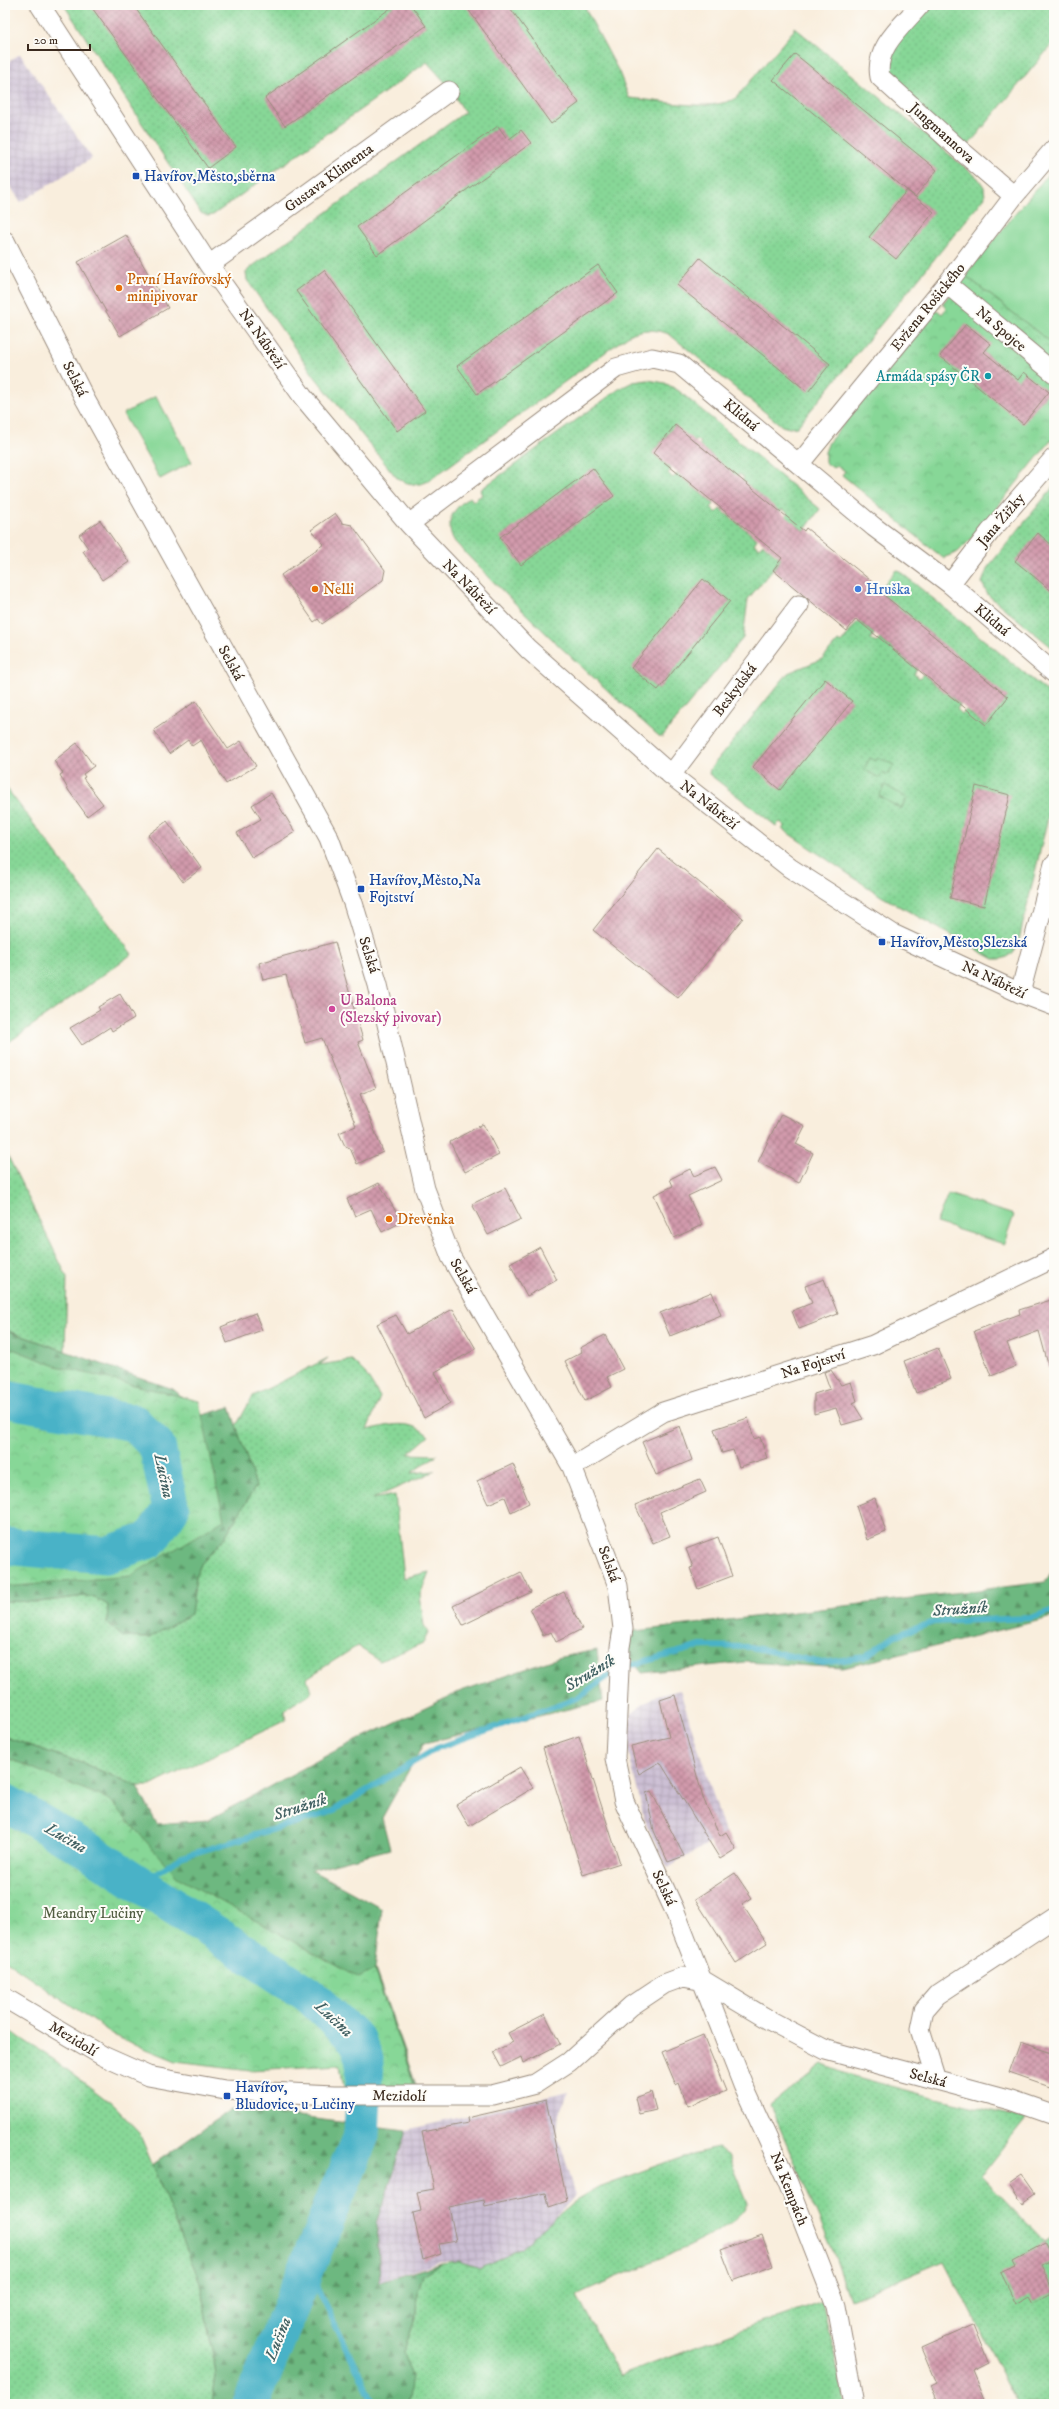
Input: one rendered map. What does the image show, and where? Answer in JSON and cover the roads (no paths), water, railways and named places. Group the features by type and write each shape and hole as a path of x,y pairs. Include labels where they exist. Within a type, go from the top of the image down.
{"street":[{"name":"Na Nábřeží","path":"40,5 209,265 303,397 409,524 528,649 671,775 790,868 893,934 1020,993 1054,1006"},
{"name":"Jungmannova","path":"920,5 882,50 878,66 880,77 958,148 1014,196"},
{"name":"Gustava Klimenta","path":"209,265 449,92"},
{"name":"Evžena Rošického","path":"800,463 947,284 1014,196 1054,149"},
{"name":"Selská","path":"5,240 85,399 329,838 353,902 378,985 425,1189 451,1257 572,1467 618,1586 624,1629 620,1647 615,1758 624,1801 674,1909 704,1981 769,2020 826,2050 1011,2100 1054,2115"},
{"name":"Na Spojce","path":"947,284 1054,373"},
{"name":"Klidná","path":"409,524 616,368 652,358 679,364 800,463 874,527 950,584 1054,673"},
{"name":"Jana Žižky","path":"950,584 990,532 1054,458"},
{"name":"Beskydská","path":"671,775 799,605"},
{"path":"1020,993 1054,864"},
{"name":"Na Fojtství","path":"572,1467 663,1412 873,1345 1054,1258"},
{"path":"936,2080 920,2029 924,2010 937,1995 1054,1918"},
{"name":"Mezidolí","path":"5,1998 103,2056 148,2076 225,2090 334,2095 492,2095 535,2084 569,2062 632,2006 664,1984 683,1977 704,1981"},
{"name":"Na Kempách","path":"704,1981 743,2086 788,2183 836,2306 854,2404"}],"waterway":[{"name":"Lučina","path":"5,1399 134,1423 157,1446 171,1509 150,1540 106,1555 5,1546"},
{"name":"Stružník","path":"140,1884 181,1857 331,1812 437,1748 577,1698 620,1668 701,1646 751,1647 822,1663 864,1657 894,1636 934,1622 1030,1618 1054,1610"},
{"name":"Lučina","path":"5,1802 89,1851 308,1994 357,2040 365,2060 361,2135 251,2404"},
{"path":"308,2269 374,2404"}],"place":[{"name":"Havířov,Město,sběrna","path":"136,176"},
{"name":"První Havířovský minipivovar","path":"119,288"},
{"name":"Armáda spásy ČR","path":"988,376"},
{"name":"Nelli","path":"315,589"},
{"name":"Hruška","path":"858,589"},
{"name":"Havířov,Město,Na Fojtství","path":"361,889"},
{"name":"Havířov,Město,Slezská","path":"882,942"},
{"name":"U Balona (Slezský pivovar)","path":"332,1009"},
{"name":"Dřevěnka","path":"389,1219"},
{"name":"Havířov, Bludovice, u Lučiny","path":"227,2096"}],"park label":[{"name":"Meandry Lučiny","path":"93,1913"}]}
